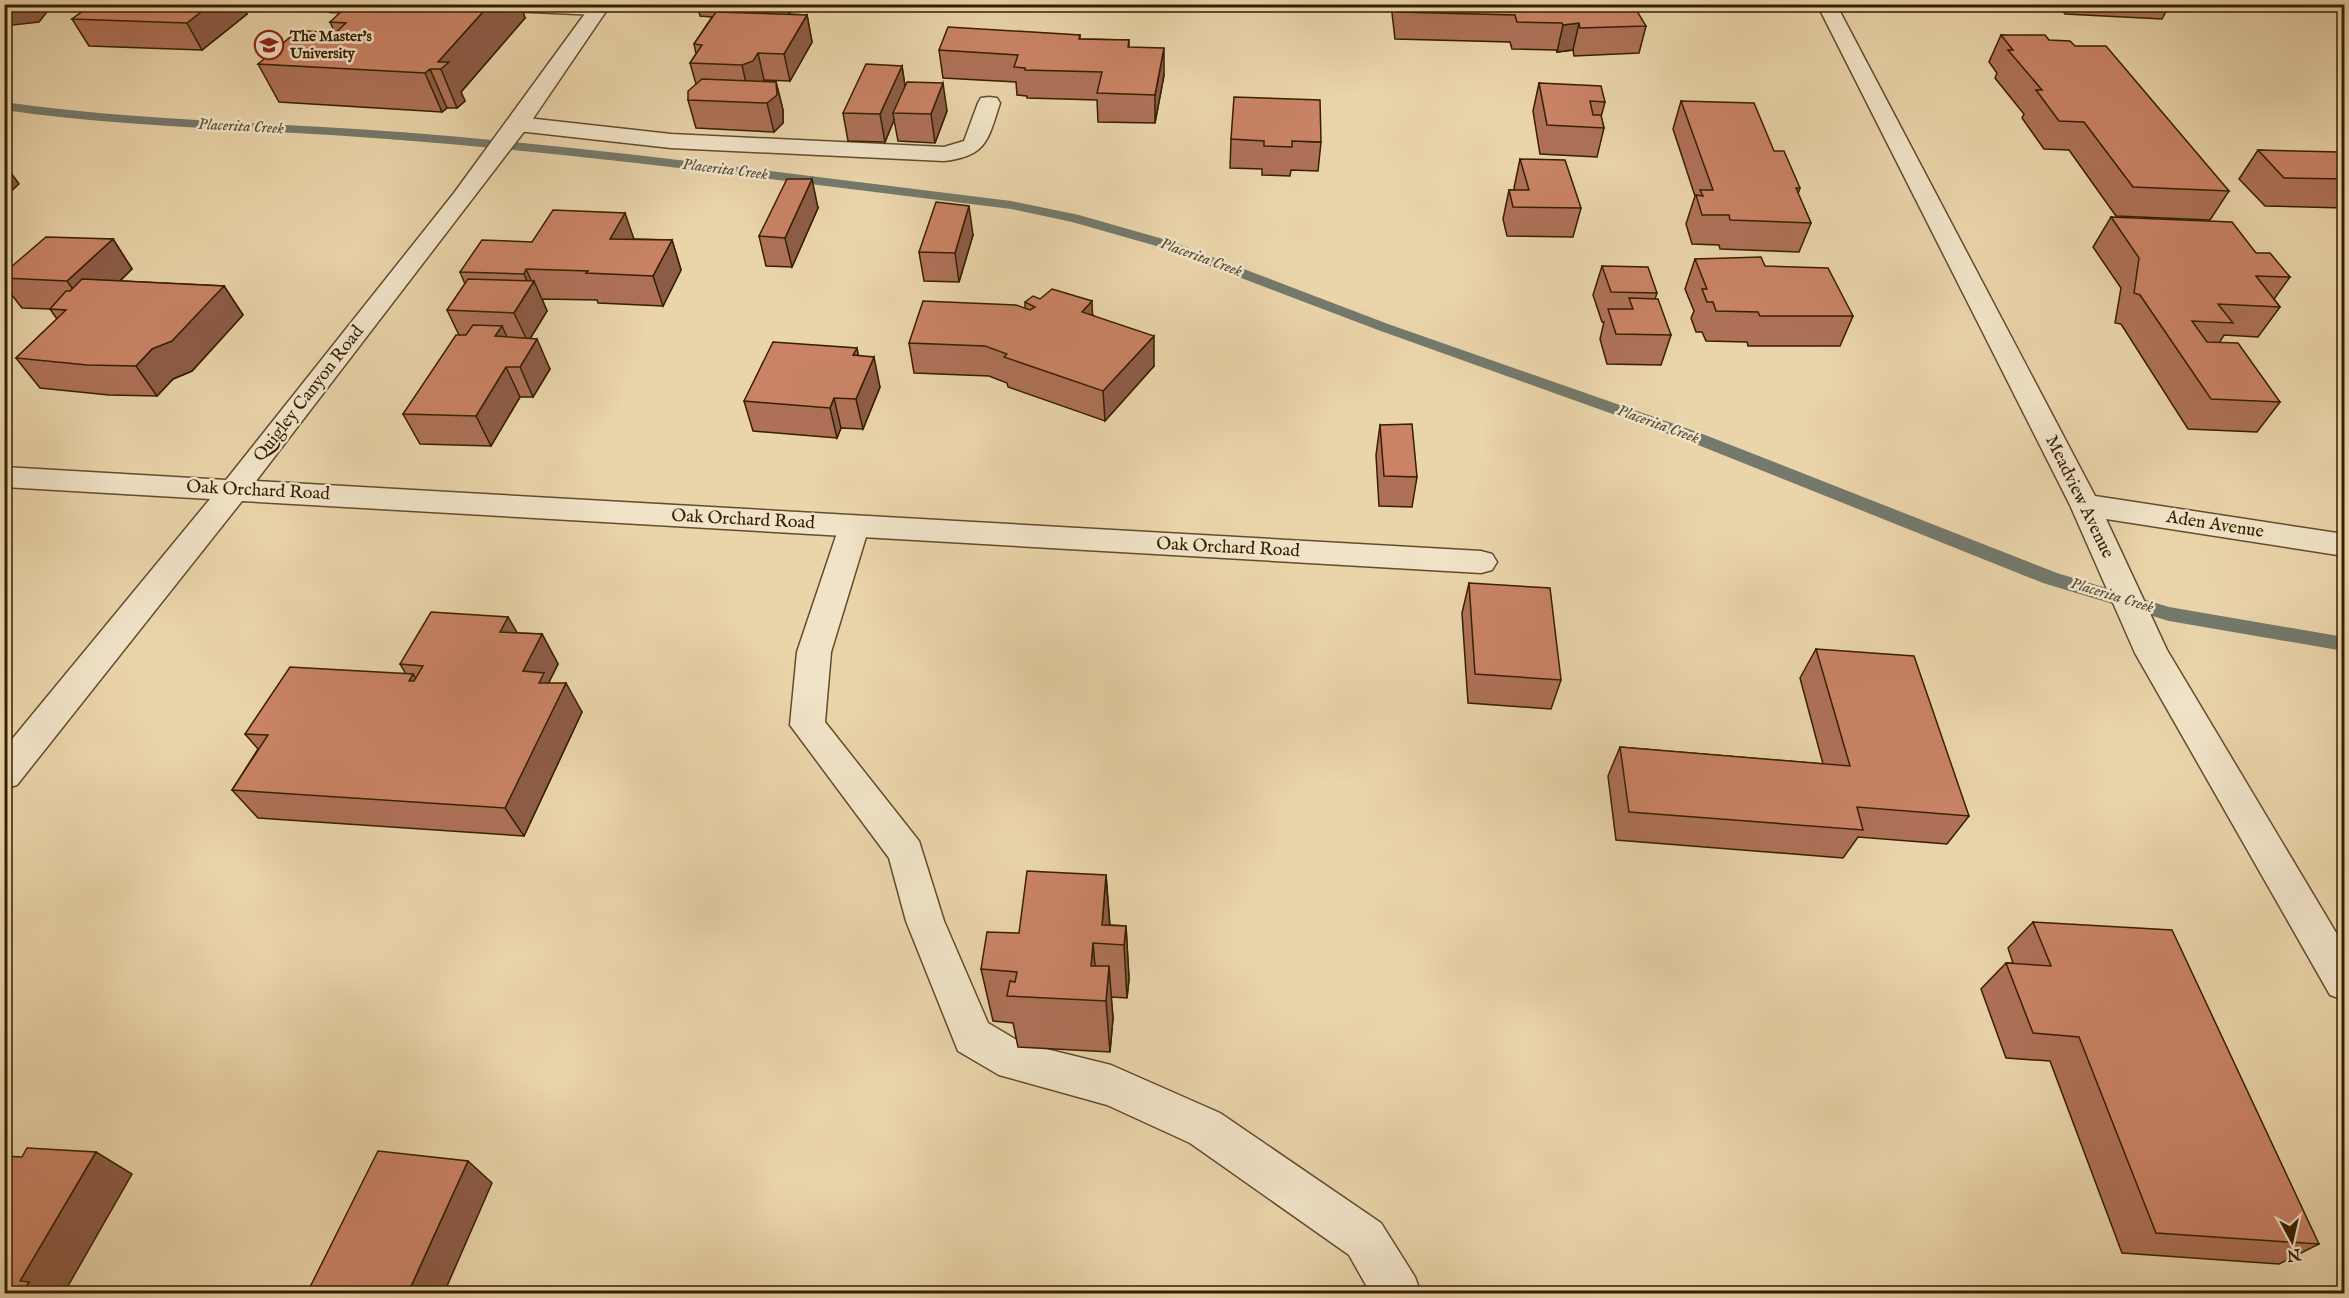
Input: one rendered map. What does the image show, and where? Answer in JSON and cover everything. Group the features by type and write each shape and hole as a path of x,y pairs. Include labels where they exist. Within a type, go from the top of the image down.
{"street":[{"path":"331,6 381,8 445,4"},
{"path":"483,4 600,7"},
{"name":"Meadview Avenue","path":"1826,4 2085,505 2152,653 2344,982"},
{"name":"Quigley Canyon Road","path":"4,775 234,490 518,124 600,7"},
{"path":"518,124 671,141 944,154 963,153 974,146 989,103"},
{"name":"Oak Orchard Road","path":"4,477 1481,562"},
{"name":"Aden Avenue","path":"2085,505 2344,545"},
{"path":"854,526 814,652 807,725 906,852 925,921 973,1036 1014,1061 1111,1086 1205,1128 1365,1239 1398,1293"}],"building":[{"path":"4,4 33,4 30,8 4,11"},
{"path":"93,4 211,4 187,23 72,19"},
{"path":"349,4 490,4 438,62 449,62 441,69 430,69 425,73 258,64 294,34 307,31 335,33 346,23 330,22"},
{"path":"1398,4 1619,4 1620,7 1634,6 1646,26 1580,28 1579,23 1563,25 1562,23 1517,22 1515,15 1398,12"},
{"path":"716,12 807,15 784,54 758,53 753,61 742,65 690,63 702,45 694,44"},
{"path":"948,27 1080,35 1079,39 1129,40 1128,47 1164,48 1155,95 1097,93 1102,72 1025,70 1025,68 1014,67 1018,55 939,50"},
{"path":"2001,35 2045,35 2049,40 2070,41 2075,46 2106,46 2229,191 2133,187 2084,122 2059,121 2036,90 2042,90 2008,50 2013,50"},
{"path":"866,64 902,66 880,114 843,113"},
{"path":"702,79 776,82 777,95 767,103 688,100 688,91"},
{"path":"907,82 943,83 931,114 893,113"},
{"path":"1539,83 1601,86 1605,102 1590,101 1593,115 1601,115 1604,128 1547,125"},
{"path":"1234,97 1320,100 1321,142 1292,141 1292,147 1264,146 1264,141 1231,139"},
{"path":"1681,101 1754,103 1774,151 1784,151 1800,188 1796,188 1811,223 1730,220 1729,215 1702,215 1696,195 1703,196 1700,190 1713,190"},
{"path":"2258,150 2339,152 2344,157 2344,179 2284,178"},
{"path":"1520,159 1565,160 1581,208 1513,207 1509,190 1529,190"},
{"path":"787,179 812,179 785,238 759,236"},
{"path":"936,202 969,206 955,253 919,252"},
{"path":"553,210 625,213 610,239 672,240 653,276 526,269 524,274 460,272 482,240 532,242"},
{"path":"2111,217 2232,222 2256,253 2270,253 2290,277 2256,276 2280,307 2218,304 2233,323 2192,321 2207,342 2238,343 2280,402 2211,399 2140,295 2134,293 2139,258"},
{"path":"46,237 113,239 67,281 4,278 4,273"},
{"path":"1761,257 1765,266 1828,268 1853,316 1760,316 1758,312 1716,311 1713,302 1707,302 1702,289 1707,289 1695,259"},
{"path":"1602,266 1648,267 1657,293 1611,292"},
{"path":"82,279 224,286 172,341 152,349 136,366 87,365 16,358 66,310 50,309 66,291 70,291"},
{"path":"468,279 534,281 514,313 447,310"},
{"path":"1052,289 1092,301 1082,312 1154,336 1103,391 1004,357 1007,354 985,346 909,343 923,301 1016,305 1030,310 1035,307 1025,302 1033,296 1040,299"},
{"path":"1629,298 1658,299 1671,335 1616,334 1608,309 1633,309"},
{"path":"473,325 502,326 495,336 537,339 520,367 506,367 476,416 403,414 456,335 466,335"},
{"path":"773,342 857,348 853,355 874,357 856,399 834,398 830,408 744,401"},
{"path":"1412,424 1417,477 1384,476 1380,425"},
{"path":"1469,583 1550,588 1561,680 1475,674"},
{"path":"431,612 508,617 500,632 542,634 523,671 544,673 539,683 566,683 505,808 232,790 268,735 245,734 290,667 413,674 409,681 414,681 423,666 400,664"},
{"path":"1816,649 1914,656 1969,816 1857,807 1863,830 1629,812 1620,747 1850,766"},
{"path":"1027,871 1106,875 1102,925 1126,926 1124,945 1093,943 1091,966 1109,966 1106,1001 1007,996 1010,981 1015,982 1017,972 981,969 987,932 1019,933"},
{"path":"2033,922 2172,930 2319,1244 2156,1233 2079,1037 2033,1033 2006,963 2051,966"},
{"path":"27,1148 96,1152 20,1281 29,1282 22,1293 4,1293 4,1156 22,1157"},
{"path":"378,1151 468,1161 408,1293 307,1293"},
{"path":"590,1289 654,1293 588,1293"}],"waterway":[{"name":"Placerita Creek","path":"4,106 152,122 350,132 553,150 1011,205 1074,218 1165,244 1383,327 1694,437 2050,578 2169,614 2344,644"}],"place":[{"name":"The Master's University","path":"269,45"}]}
